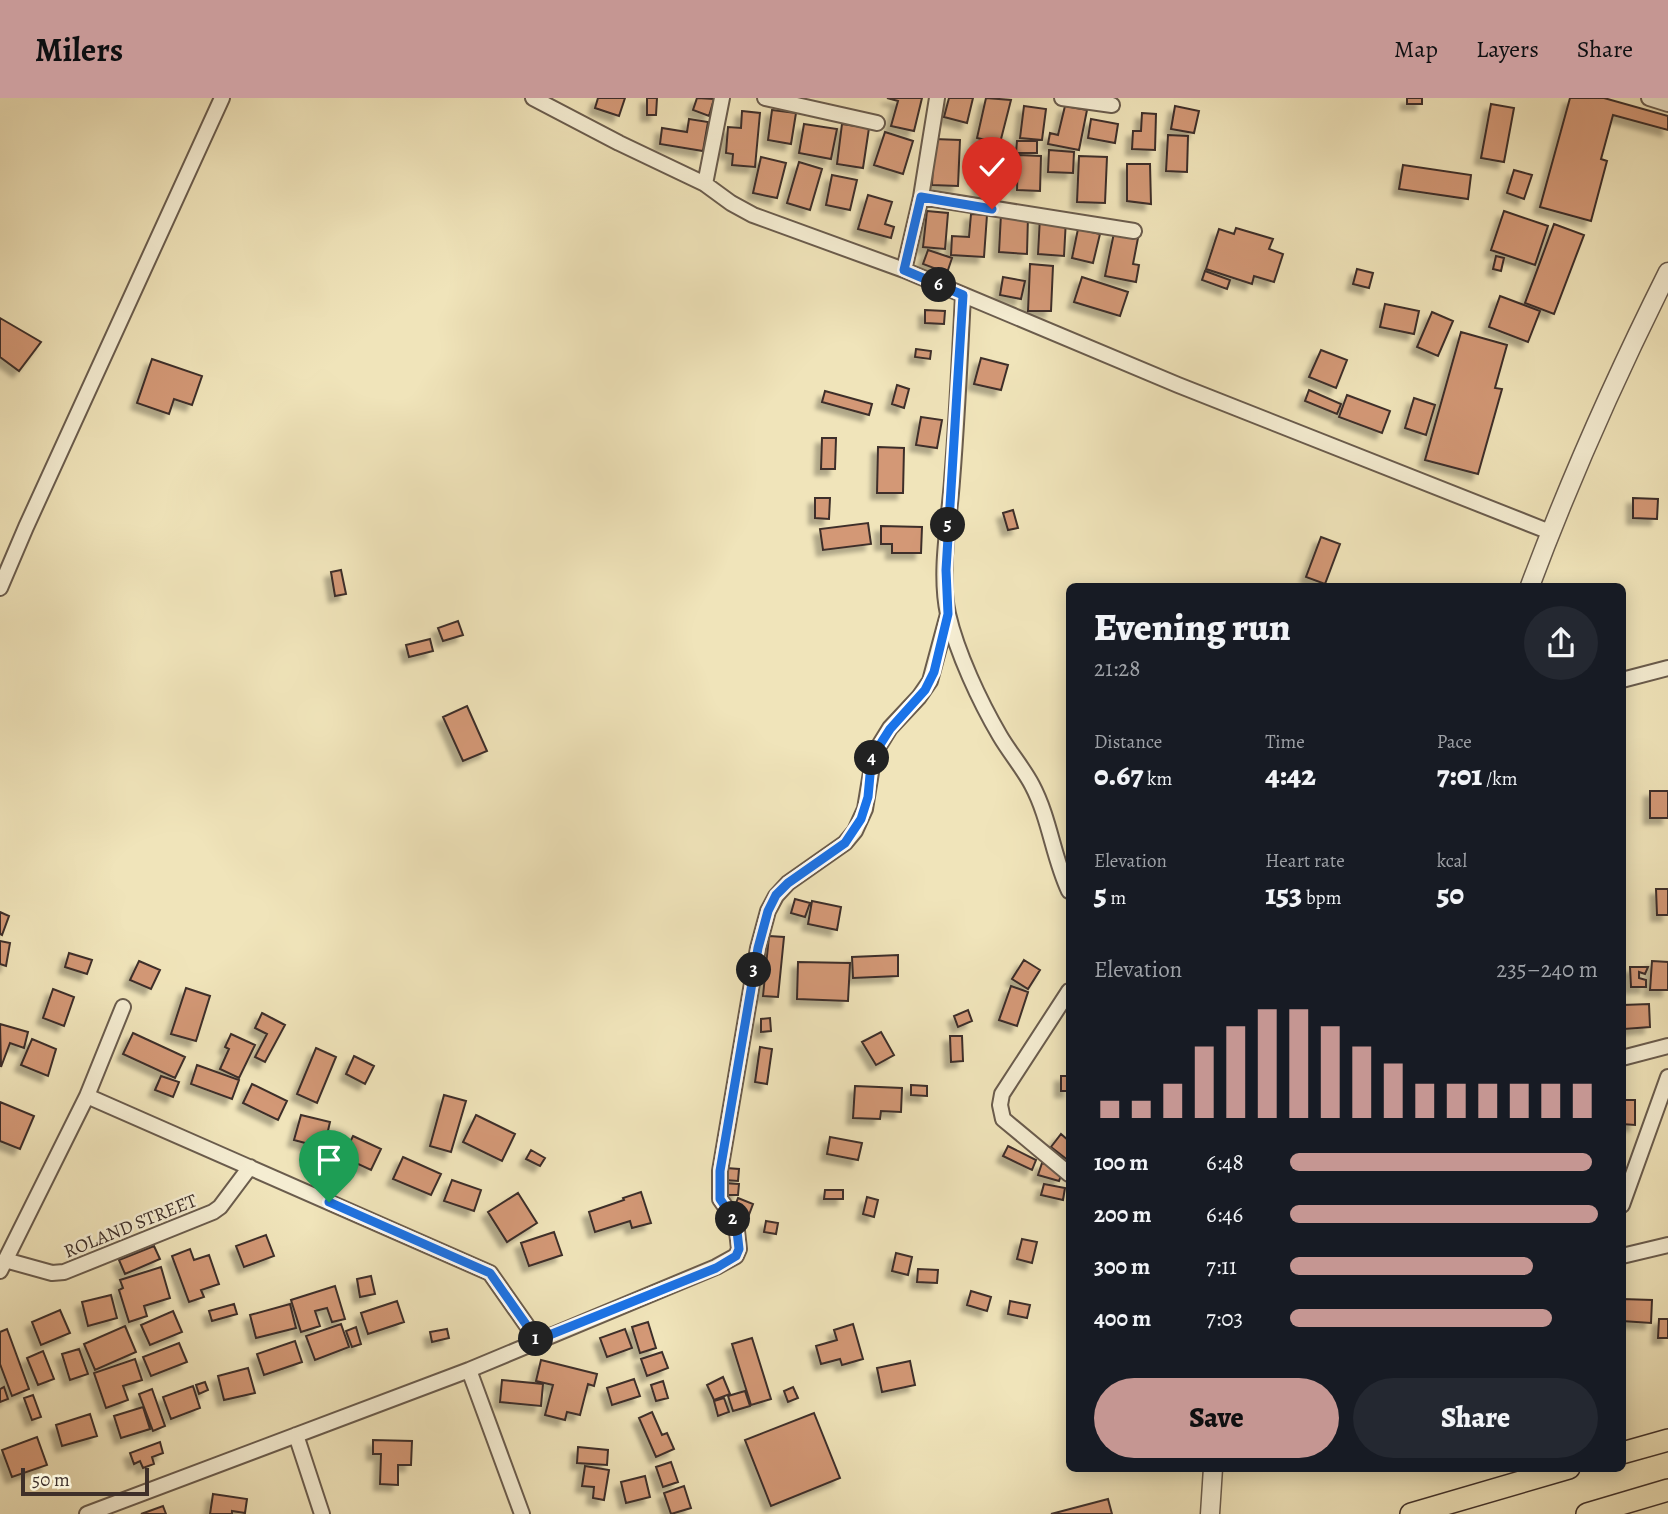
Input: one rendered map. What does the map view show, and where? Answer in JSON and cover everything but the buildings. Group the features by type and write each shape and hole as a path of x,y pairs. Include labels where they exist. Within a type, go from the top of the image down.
{"main road":[{"path":"1626,1452 1668,1440"},
{"path":"1410,1514 1555,1472"},
{"path":"1587,1514 1668,1490"}],"street":[{"path":"0,588 222,98"},
{"path":"533,98 705,184 753,215 904,270 1178,385 1550,532"},
{"path":"705,184 722,98"},
{"path":"765,98 877,123"},
{"path":"904,270 921,197 937,98"},
{"path":"1062,98 1112,105"},
{"path":"1649,98 1668,104"},
{"path":"921,197 1134,231"},
{"path":"1531,583 1550,532 1628,352 1668,272"},
{"path":"963,295 959,391 947,546 948,614 975,688 1000,735 1032,784 1048,821 1066,884"},
{"path":"87,1514 469,1370 716,1268 736,1256 739,1249 738,1230 720,1199 720,1171 758,948 768,911 776,895 788,883 845,843 855,831 868,797 874,754 890,729 930,681 948,614"},
{"path":"1626,679 1668,668"},
{"path":"1066,997 1002,1094 1000,1105 1003,1119 1066,1172"},
{"path":"3,1266 88,1096 123,1007"},
{"path":"1626,1057 1668,1046"},
{"path":"1626,1194 1668,1077"},
{"path":"88,1096 490,1273 537,1340"},
{"name":"ROLAND STREET","path":"3,1266 52,1273 64,1272 213,1212 220,1207 250,1167"},
{"path":"1626,1255 1668,1245"},
{"path":"469,1370 522,1514"},
{"path":"296,1434 322,1514"},
{"path":"1210,1514 1213,1472"}],"route":[{"path":"329,1202 490,1273 537,1340 716,1268 736,1256 739,1249 738,1230 736,1222 720,1199 720,1171 758,948 768,911 776,895 788,883 845,843 855,831 868,797 874,754 890,729 930,681 948,614 946,570 963,295 904,270 921,197 992,209"}]}
